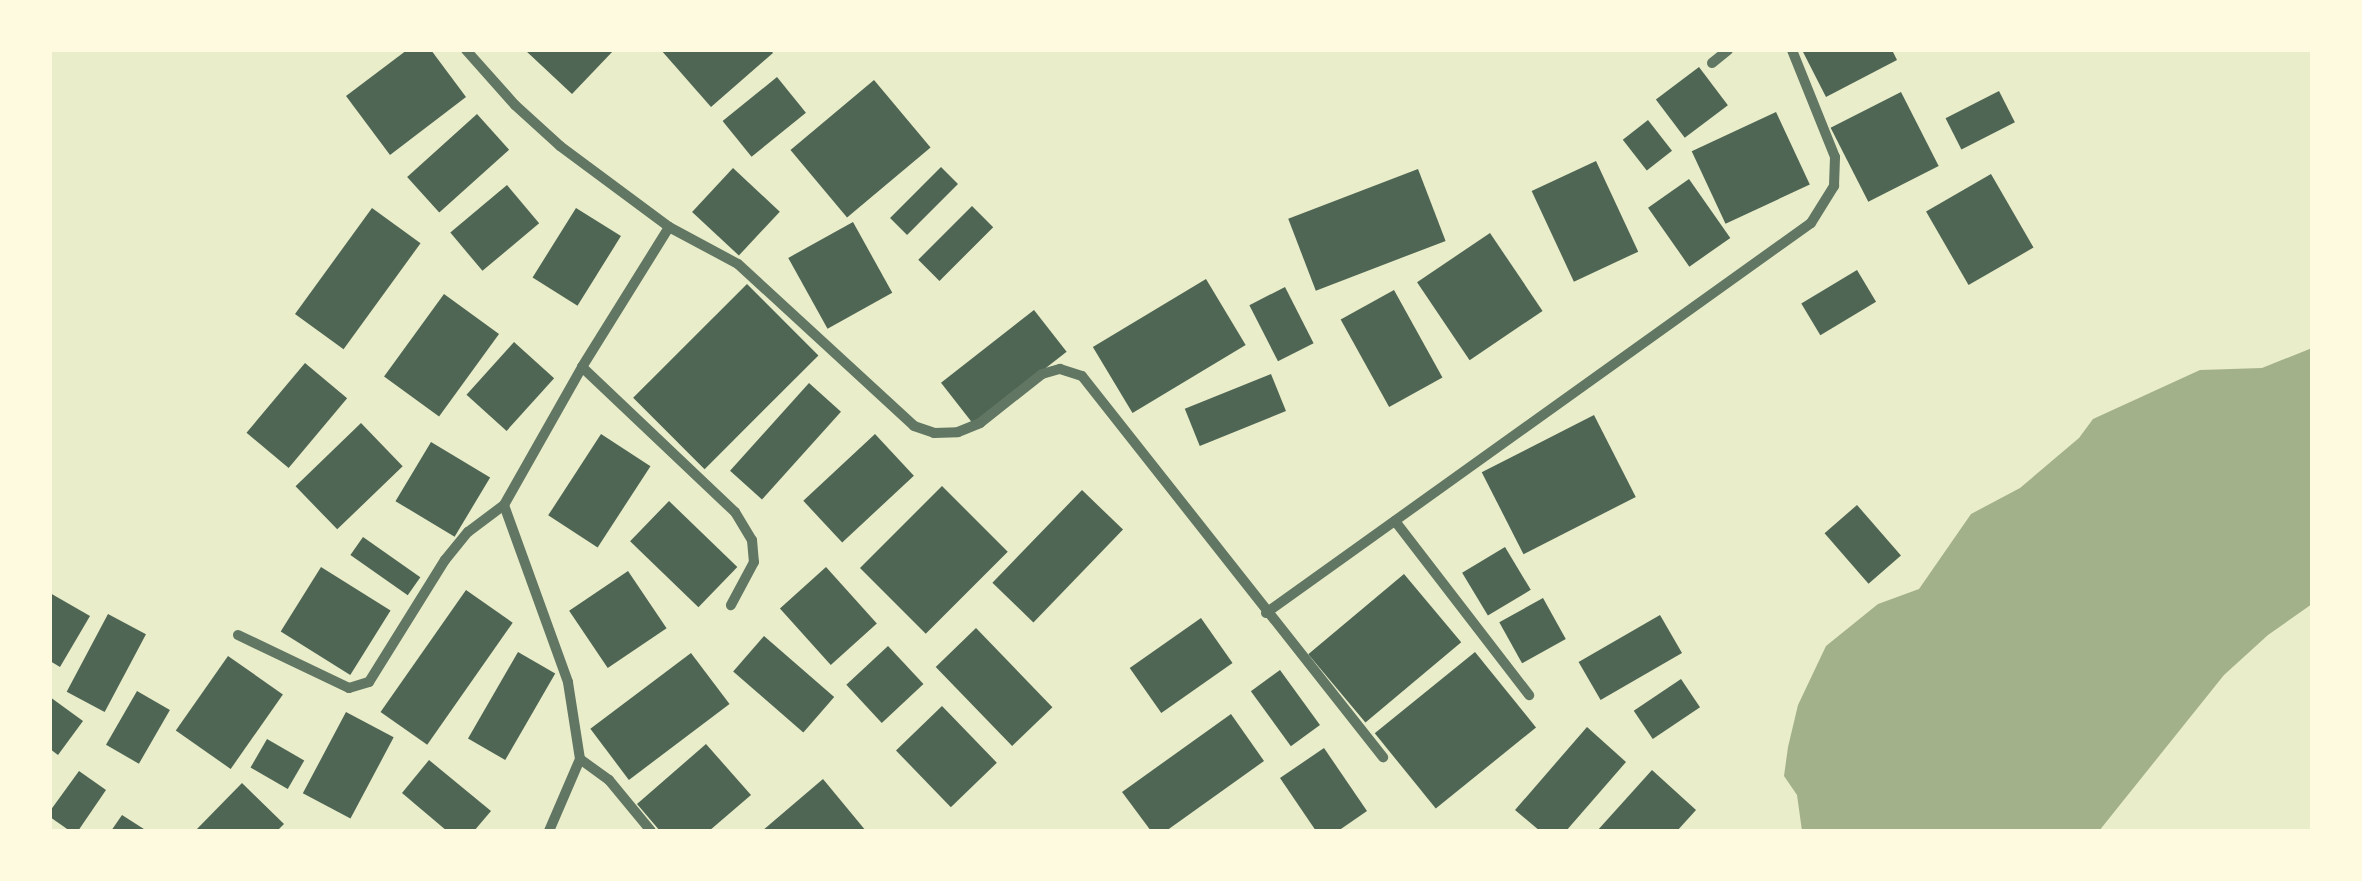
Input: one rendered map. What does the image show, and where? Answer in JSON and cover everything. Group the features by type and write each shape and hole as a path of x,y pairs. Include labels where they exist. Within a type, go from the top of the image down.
{"street":[{"path":"466,50 515,106 549,136 669,227 749,272 914,426 934,432 958,432 980,423 1042,374 1060,370 1082,376 1266,614 1383,757"},
{"path":"1712,63 1728,50"},
{"path":"1266,614 1811,222 1834,186 1835,157 1792,50"},
{"path":"238,634 349,688 369,682 445,560 468,532 504,505 582,366 669,227"},
{"path":"582,366 735,512 752,540 754,562 730,604"},
{"path":"504,505 568,682 580,759 549,831"},
{"path":"1395,521 1528,695"},
{"path":"580,759 609,780 651,831"}],"shaded area":[{"path":"2312,348 2312,604 2268,635 2224,675 2099,831 1802,831 1797,795 1784,776 1798,705 1826,646 1878,604 1919,589 1971,514 2020,488 2079,438 2093,419 2200,370 2262,368"}],"building":[{"path":"407,50 431,50 466,97 390,155 346,96"},
{"path":"525,50 614,50 572,94"},
{"path":"661,50 771,50 773,53 711,107"},
{"path":"1802,50 1892,50 1897,60 1826,97"},
{"path":"1699,67 1728,105 1685,138 1656,99"},
{"path":"777,77 806,113 752,157 723,121"},
{"path":"874,80 931,147 847,217 791,150"},
{"path":"1999,91 2015,122 1961,149 1946,118"},
{"path":"1901,92 1939,166 1868,202 1831,128"},
{"path":"1776,112 1810,185 1726,224 1692,151"},
{"path":"477,114 509,150 439,213 407,177"},
{"path":"1648,120 1672,151 1647,170 1623,140"},
{"path":"1596,161 1638,252 1574,282 1532,191"},
{"path":"941,167 958,184 907,235 890,218"},
{"path":"733,168 780,212 739,256 692,212"},
{"path":"1418,169 1446,241 1316,291 1288,219"},
{"path":"1991,174 2034,248 1969,285 1926,212"},
{"path":"1689,179 1730,238 1689,267 1648,208"},
{"path":"507,185 539,223 482,271 450,233"},
{"path":"972,206 993,227 939,281 918,260"},
{"path":"372,208 421,243 344,349 295,314"},
{"path":"576,208 621,236 577,306 533,278"},
{"path":"853,222 892,293 828,329 788,258"},
{"path":"1490,233 1543,311 1470,360 1417,282"},
{"path":"1857,270 1876,302 1820,335 1801,303"},
{"path":"1206,279 1246,345 1133,413 1093,347"},
{"path":"747,284 818,355 705,469 633,398"},
{"path":"1285,287 1314,343 1278,361 1249,305"},
{"path":"1394,290 1442,377 1389,407 1341,320"},
{"path":"444,294 499,334 439,416 384,377"},
{"path":"1034,310 1067,352 974,424 941,383"},
{"path":"514,342 554,378 507,431 466,395"},
{"path":"305,363 347,398 289,468 247,433"},
{"path":"1271,374 1286,411 1200,446 1185,409"},
{"path":"809,383 841,412 762,499 730,471"},
{"path":"1594,415 1636,497 1524,554 1482,472"},
{"path":"361,423 403,466 337,529 296,486"},
{"path":"601,434 650,466 598,547 548,515"},
{"path":"875,434 914,476 842,543 803,501"},
{"path":"431,442 490,478 455,537 395,501"},
{"path":"942,486 1008,552 926,634 860,568"},
{"path":"1082,490 1123,530 1033,622 992,583"},
{"path":"669,501 737,567 698,607 630,541"},
{"path":"1857,505 1901,556 1869,584 1825,533"},
{"path":"363,537 420,577 408,595 350,555"},
{"path":"1505,547 1531,590 1488,616 1462,573"},
{"path":"321,567 391,610 350,675 281,631"},
{"path":"826,567 877,623 831,665 780,608"},
{"path":"628,571 667,628 608,668 569,611"},
{"path":"1404,574 1461,642 1365,723 1308,654"},
{"path":"466,590 513,623 427,745 381,712"},
{"path":"50,593 90,616 60,667 50,661"},
{"path":"1543,598 1566,639 1522,663 1499,622"},
{"path":"108,614 146,634 105,712 67,692"},
{"path":"1660,615 1682,653 1601,700 1579,662"},
{"path":"1201,618 1233,663 1161,713 1130,668"},
{"path":"976,628 1052,707 1012,746 936,667"},
{"path":"764,636 834,697 803,732 733,671"},
{"path":"888,646 923,684 882,723 846,685"},
{"path":"518,652 555,674 505,760 468,739"},
{"path":"1475,652 1536,727 1436,809 1375,733"},
{"path":"691,653 730,704 629,780 590,729"},
{"path":"228,656 283,694 231,769 176,731"},
{"path":"1280,670 1320,725 1291,746 1251,691"},
{"path":"1681,679 1700,707 1653,739 1634,711"},
{"path":"137,691 170,710 139,764 106,745"},
{"path":"50,697 83,721 58,755 50,749"},
{"path":"942,706 997,763 951,807 896,750"},
{"path":"346,712 394,737 350,819 303,793"},
{"path":"1231,714 1264,761 1166,831 1151,831 1122,792"},
{"path":"1587,727 1626,762 1566,831 1540,831 1515,810"},
{"path":"267,739 304,760 288,789 250,768"},
{"path":"706,744 751,795 709,831 660,831 637,804"},
{"path":"1324,748 1367,811 1338,831 1316,831 1280,778"},
{"path":"429,760 491,811 474,831 447,831 402,793"},
{"path":"1652,770 1696,810 1677,831 1597,831"},
{"path":"79,771 106,790 78,831 70,831 50,817 50,811"},
{"path":"823,779 866,831 762,831"},
{"path":"242,783 284,824 277,831 195,831"},
{"path":"122,815 147,831 111,831"}]}
